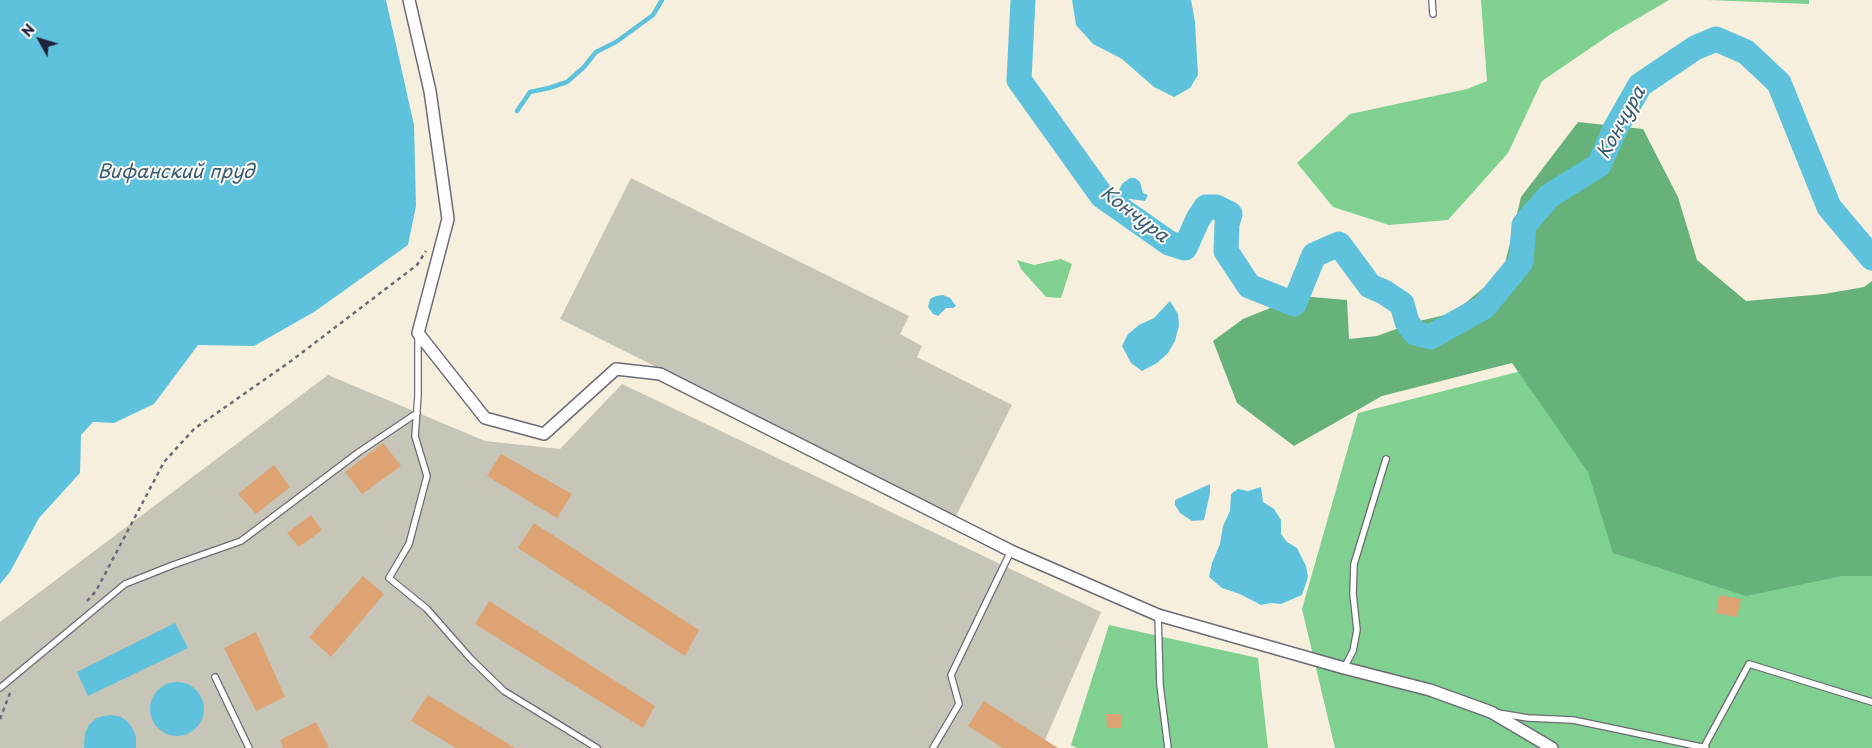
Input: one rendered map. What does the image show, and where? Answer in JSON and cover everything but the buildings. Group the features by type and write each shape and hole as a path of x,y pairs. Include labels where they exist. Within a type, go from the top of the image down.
{"street":[{"path":"409,0 430,92 448,219 418,333 485,418 544,434 616,369 660,374 1011,551 1158,614 1344,668 1430,690 1492,712 1552,748"}],"lane":[{"path":"1432,0 1433,14"},
{"path":"418,333 415,436 427,476 409,544 389,578 427,609 471,659 504,690 597,748"},
{"path":"0,688 125,584 241,541 359,452 417,412"},
{"path":"1344,668 1353,651 1357,630 1353,594 1354,564 1386,458"},
{"path":"933,748 959,704 951,675 1011,551"},
{"path":"1158,614 1160,685 1168,748"},
{"path":"1492,712 1528,718 1573,720 1705,747 1749,664 1872,702"},
{"path":"215,676 249,748"}],"path":[{"path":"84,606 96,591 164,462 194,429 291,361 416,265 427,250"},
{"path":"0,719 17,673"}],"shaded area":[{"path":"631,178 909,316 900,334 922,346 917,357 1012,405 956,516 560,319"},
{"path":"328,375 485,441 560,449 622,384 1101,612 1045,740 1056,748 0,748 0,622"}],"green space":[{"path":"1481,0 1669,0 1611,34 1542,81 1508,153 1448,220 1389,225 1333,207 1297,163 1350,114 1467,89 1487,81"},
{"path":"1707,0 1809,0 1809,4"},
{"path":"1578,122 1643,129 1678,197 1697,260 1746,301 1824,294 1864,287 1872,281 1872,576 1842,576 1746,596 1613,553 1588,472 1512,363 1382,396 1294,446 1237,403 1213,341 1243,319 1300,296 1347,300 1349,339 1377,336 1415,322 1453,313 1503,272 1521,197"},
{"path":"1061,259 1072,264 1061,298 1046,297 1021,269 1017,260 1034,265"},
{"path":"1529,369 1872,521 1872,748 1335,748 1302,609 1358,413"},
{"path":"1109,625 1258,658 1268,748 1077,748 1071,745"}],"water":[{"name":"Вифанский пруд","path":"0,0 386,0 414,125 416,206 408,245 314,312 254,346 198,345 154,404 114,423 93,422 81,435 80,473 39,518 10,572 0,584"},
{"path":"1072,0 1191,0 1195,22 1198,75 1190,88 1174,97 1154,87 1122,59 1093,44 1076,25"},
{"path":"1130,178 1135,178 1140,182 1143,193 1148,195 1145,201 1123,198 1119,190 1122,184"},
{"path":"943,295 950,298 956,306 946,308 938,316 933,314 928,307 930,299"},
{"path":"1170,301 1178,314 1179,325 1175,341 1168,353 1157,363 1142,371 1131,363 1122,346 1128,334 1139,325 1154,318"},
{"path":"1210,484 1204,520 1192,521 1180,513 1175,505 1175,500"},
{"path":"1261,487 1263,502 1274,509 1281,520 1281,534 1287,542 1297,548 1306,566 1308,577 1302,595 1281,604 1261,605 1240,594 1222,588 1209,577 1212,563 1220,544 1223,526 1230,511 1231,494 1238,489 1248,491"},
{"path":"175,623 188,648 88,696 77,672"},
{"path":"177,682 187,684 196,690 202,699 204,709 202,719 196,728 187,734 177,736 167,734 158,728 152,719 150,709 152,699 158,690 167,684"},
{"path":"112,715 121,717 128,722 136,737 136,748 84,748 85,733 89,725 95,719"}],"waterway":[{"path":"517,111 530,92 567,82 584,67 596,52 616,42 653,15 662,0"},
{"name":"Кончура","path":"1023,0 1019,80 1102,196 1169,243 1185,248 1198,219 1206,207 1216,207 1230,214 1227,224 1226,251 1249,286 1294,304 1314,255 1339,244 1370,286 1384,292 1402,304 1407,322 1415,333 1430,337 1484,307 1521,262 1524,225 1549,196 1599,165 1615,129 1640,85 1695,48 1716,39 1746,52 1779,83 1829,207 1872,258"}]}
